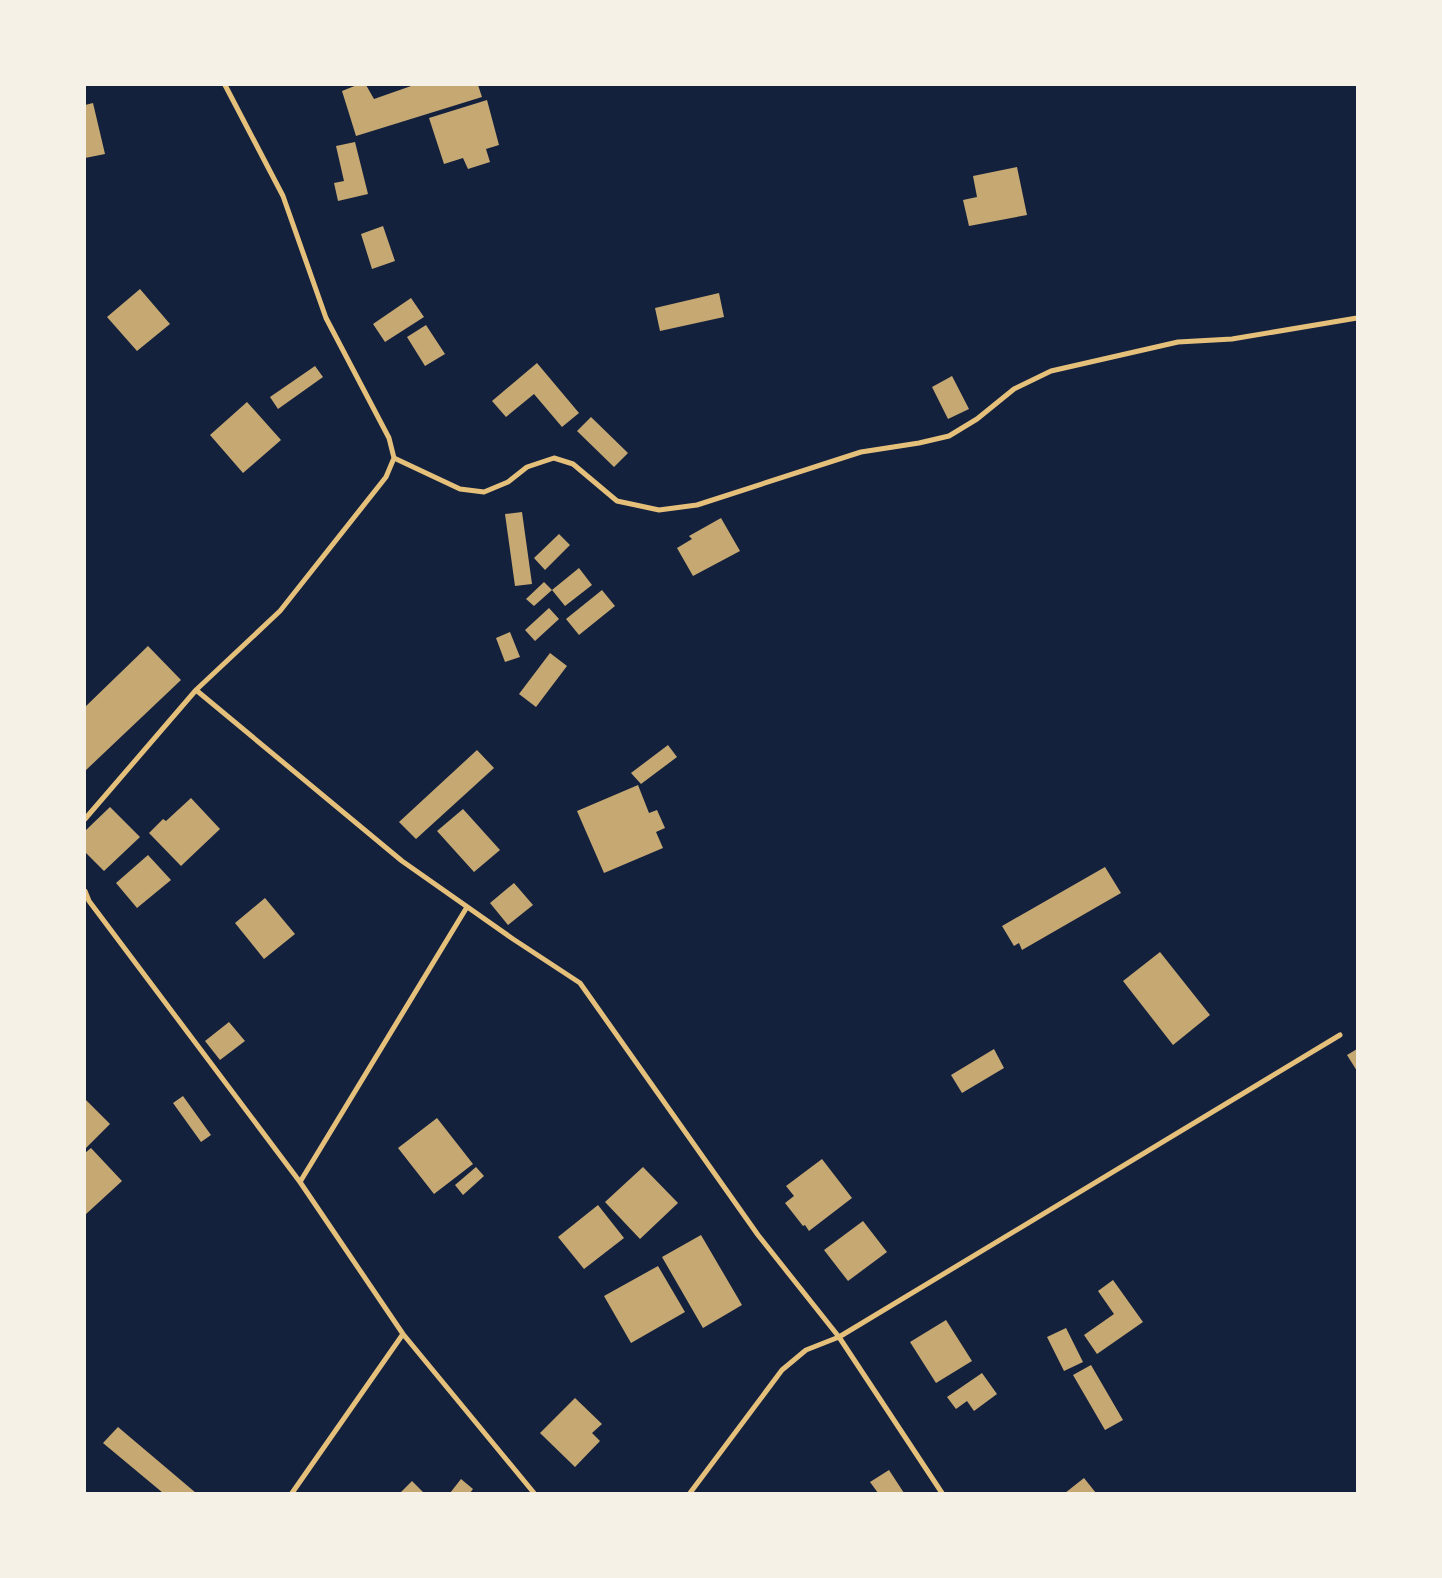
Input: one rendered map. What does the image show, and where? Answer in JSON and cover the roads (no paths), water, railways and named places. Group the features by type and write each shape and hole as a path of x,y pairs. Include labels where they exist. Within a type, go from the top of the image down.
{"street":[{"path":"85,819 196,690 280,612 386,477 394,458 389,438 326,318 283,196 225,85"},
{"path":"394,458 460,490 484,492 508,482 527,467 554,458 573,464 617,501 659,510 697,505 861,452 919,443 949,436 977,420 1014,389 1051,371 1178,342 1232,339 1357,318"},
{"path":"196,690 402,860 513,939 580,982 758,1235 839,1337 942,1493"},
{"path":"85,891 89,901 300,1182 403,1334 534,1493"},
{"path":"300,1182 467,907"},
{"path":"690,1493 782,1370 806,1350 839,1337 1340,1035"},
{"path":"292,1493 403,1334"}]}
